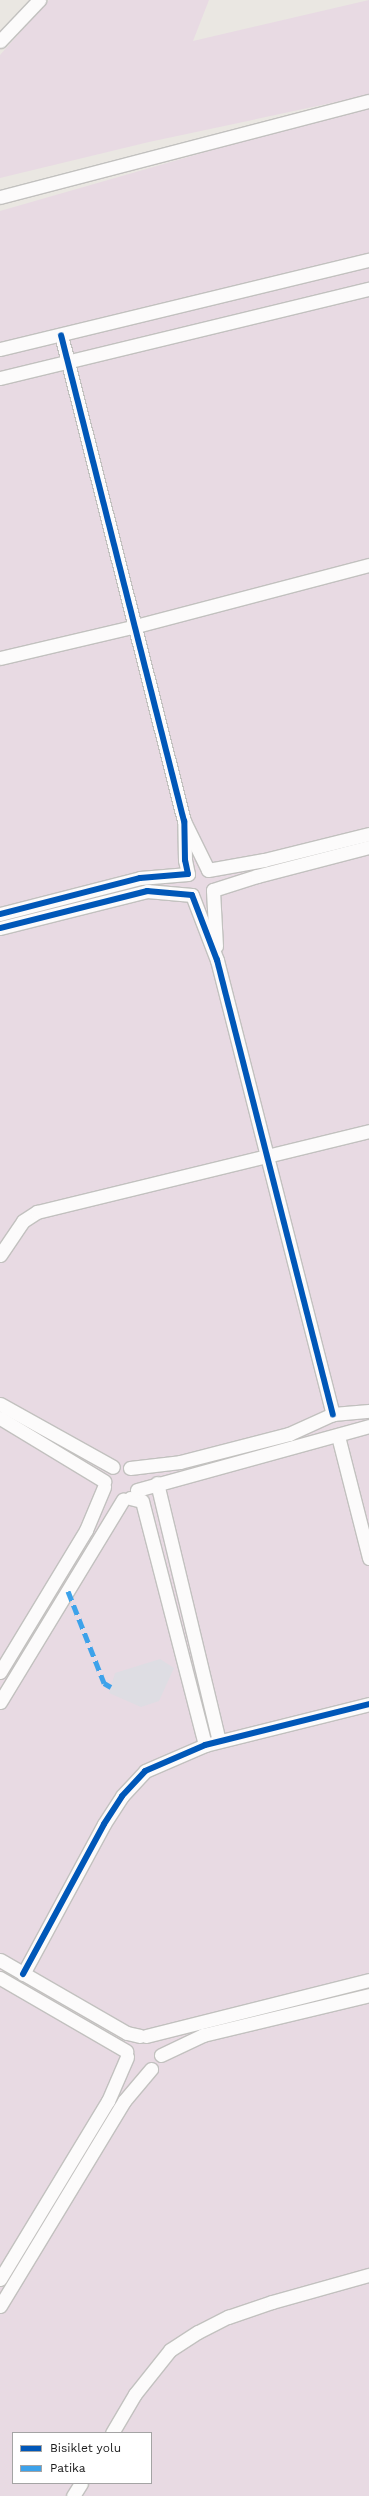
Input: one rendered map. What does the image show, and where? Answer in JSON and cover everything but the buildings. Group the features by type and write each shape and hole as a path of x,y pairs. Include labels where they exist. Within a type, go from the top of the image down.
{"street":[{"path":"0,41 39,0"},
{"path":"0,197 369,101"},
{"path":"0,349 369,260"},
{"path":"0,378 369,289"},
{"path":"62,335 184,821 208,870 214,877 213,890 217,960"},
{"path":"0,658 136,626 369,565"},
{"path":"184,821 185,860 188,874 185,883 192,895 217,960 333,1414"},
{"path":"0,914 140,878 188,874 199,868 208,870 264,860 369,834"},
{"path":"0,928 147,891 204,897 213,890 257,876 369,847"},
{"path":"0,1254 23,1221 37,1212 369,1131"},
{"path":"0,1404 113,1467"},
{"path":"0,1672 86,1530 109,1471 113,1467 119,1466 130,1468 180,1462 289,1434 333,1414 369,1411"},
{"path":"0,1418 104,1484 110,1496 130,1496 142,1501 205,1745"},
{"path":"130,1496 157,1483 338,1436 369,1426"},
{"path":"338,1436 369,1558"},
{"path":"0,1702 130,1496 138,1480 130,1468"},
{"path":"157,1483 219,1741"},
{"path":"23,1974 104,1824 122,1796 145,1771 205,1745 369,1704"},
{"path":"0,1960 127,2033 143,2036 158,2043 161,2055 156,2066 151,2069 124,2101 0,2306"},
{"path":"0,1978 127,2054 134,2067 139,2070 151,2069"},
{"path":"0,2279 108,2101 131,2041 143,2036 369,1980"},
{"path":"161,2055 203,2035 369,1995"},
{"path":"45,2205 58,2211"},
{"path":"9,2266 20,2273"},
{"path":"113,2432 136,2394 170,2350 198,2332 228,2317 272,2302 369,2275"},
{"path":"73,2496 80,2484"}],"shaded area":[{"path":"49,0 209,0 193,41 369,0 369,95 149,142 0,178 0,55"},
{"path":"369,105 369,2496 0,2496 0,211"},
{"path":"160,1659 174,1668 159,1701 141,1707 109,1693 115,1673"}],"marked path":[{"path":"68,1591 104,1683 111,1687"}],"cycle path":[{"path":"0,914 140,878 188,874 185,860 184,821 61,335"},
{"path":"0,928 147,891 192,895 217,960 333,1414"},
{"path":"23,1974 104,1824 122,1796 145,1771 205,1745 369,1704"}]}
